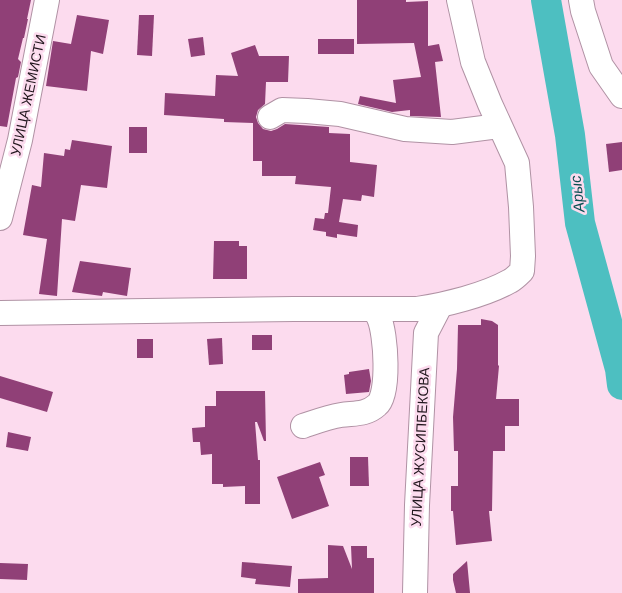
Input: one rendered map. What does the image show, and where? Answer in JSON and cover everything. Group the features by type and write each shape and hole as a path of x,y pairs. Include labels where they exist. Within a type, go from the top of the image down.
{"street":[{"name":"УЛИЦА ЖЕМИСТИ","path":"0,218 20,140 47,0"},
{"path":"0,313 412,309 440,306 511,281 522,271 523,256 517,163 499,126 473,62 459,0"},
{"path":"581,0 601,66 622,96"},
{"path":"270,117 282,110 307,111 340,114 405,129 452,132 499,126"},
{"name":"УЛИЦА ЖУСИПБЕКОВА","path":"415,593 417,505 426,332 440,306"},
{"path":"303,426 340,415 362,414 379,405 384,392 386,360 384,332 379,317 372,309"},
{"path":"412,309 426,332"}],"building":[{"path":"0,0 31,0 18,59 21,62 18,77 16,78 7,127 0,126"},
{"path":"357,0 428,1 428,46 439,44 443,61 435,62 441,117 410,116 410,110 392,112 358,104 360,96 396,103 393,80 421,77 414,43 357,44"},
{"path":"77,15 109,20 103,54 91,51 87,91 46,86 53,41 71,44"},
{"path":"139,15 154,15 152,56 137,55"},
{"path":"203,37 205,55 191,57 188,39"},
{"path":"318,39 354,39 354,54 318,54"},
{"path":"255,45 259,56 289,56 288,82 266,82 265,104 258,110 256,117 263,129 271,131 285,124 329,127 329,133 350,134 350,162 377,165 374,197 362,195 361,201 343,199 339,222 358,225 357,237 337,234 337,238 326,236 326,232 313,230 315,218 324,219 325,213 328,213 331,187 295,184 296,176 262,176 262,161 253,161 253,123 224,122 224,119 164,115 165,93 215,96 216,75 238,76 231,53"},
{"path":"129,127 147,127 147,153 129,153"},
{"path":"72,140 112,146 107,188 81,185 75,221 62,219 57,296 39,294 47,239 23,235 32,185 41,187 44,153 64,156 65,149 70,150"},
{"path":"622,142 622,170 609,172 606,144"},
{"path":"214,241 239,241 239,246 247,246 247,279 213,279"},
{"path":"80,261 131,268 127,296 103,292 102,296 72,292"},
{"path":"481,319 492,321 498,325 499,366 496,399 519,399 519,426 505,426 505,451 493,451 492,511 489,511 492,541 456,545 453,511 451,511 451,486 458,486 458,451 454,451 453,417 458,325 481,325"},
{"path":"252,335 272,335 272,350 252,350"},
{"path":"222,338 223,364 209,365 207,339"},
{"path":"137,339 153,339 153,358 137,358"},
{"path":"369,369 371,381 369,392 346,394 344,375 349,374 349,372"},
{"path":"0,376 53,392 47,412 0,398"},
{"path":"216,391 265,391 266,441 264,441 257,422 255,422 258,460 260,460 260,504 245,504 245,486 223,487 223,484 212,484 212,454 201,455 200,442 193,442 192,428 205,427 205,406 216,406"},
{"path":"8,432 31,437 28,451 6,447"},
{"path":"350,457 368,457 369,486 350,486"},
{"path":"320,462 325,475 319,477 329,506 292,519 277,477"},
{"path":"328,545 343,546 352,569 351,546 367,546 367,558 374,558 374,593 298,593 298,579 328,578"},
{"path":"467,561 470,593 456,593 453,574"},
{"path":"242,562 292,566 290,587 255,584 256,579 241,577"},
{"path":"0,563 28,564 27,580 0,579"}],"waterway":[{"name":"Арыс","path":"546,0 570,135 580,223 620,369 622,385"}]}
